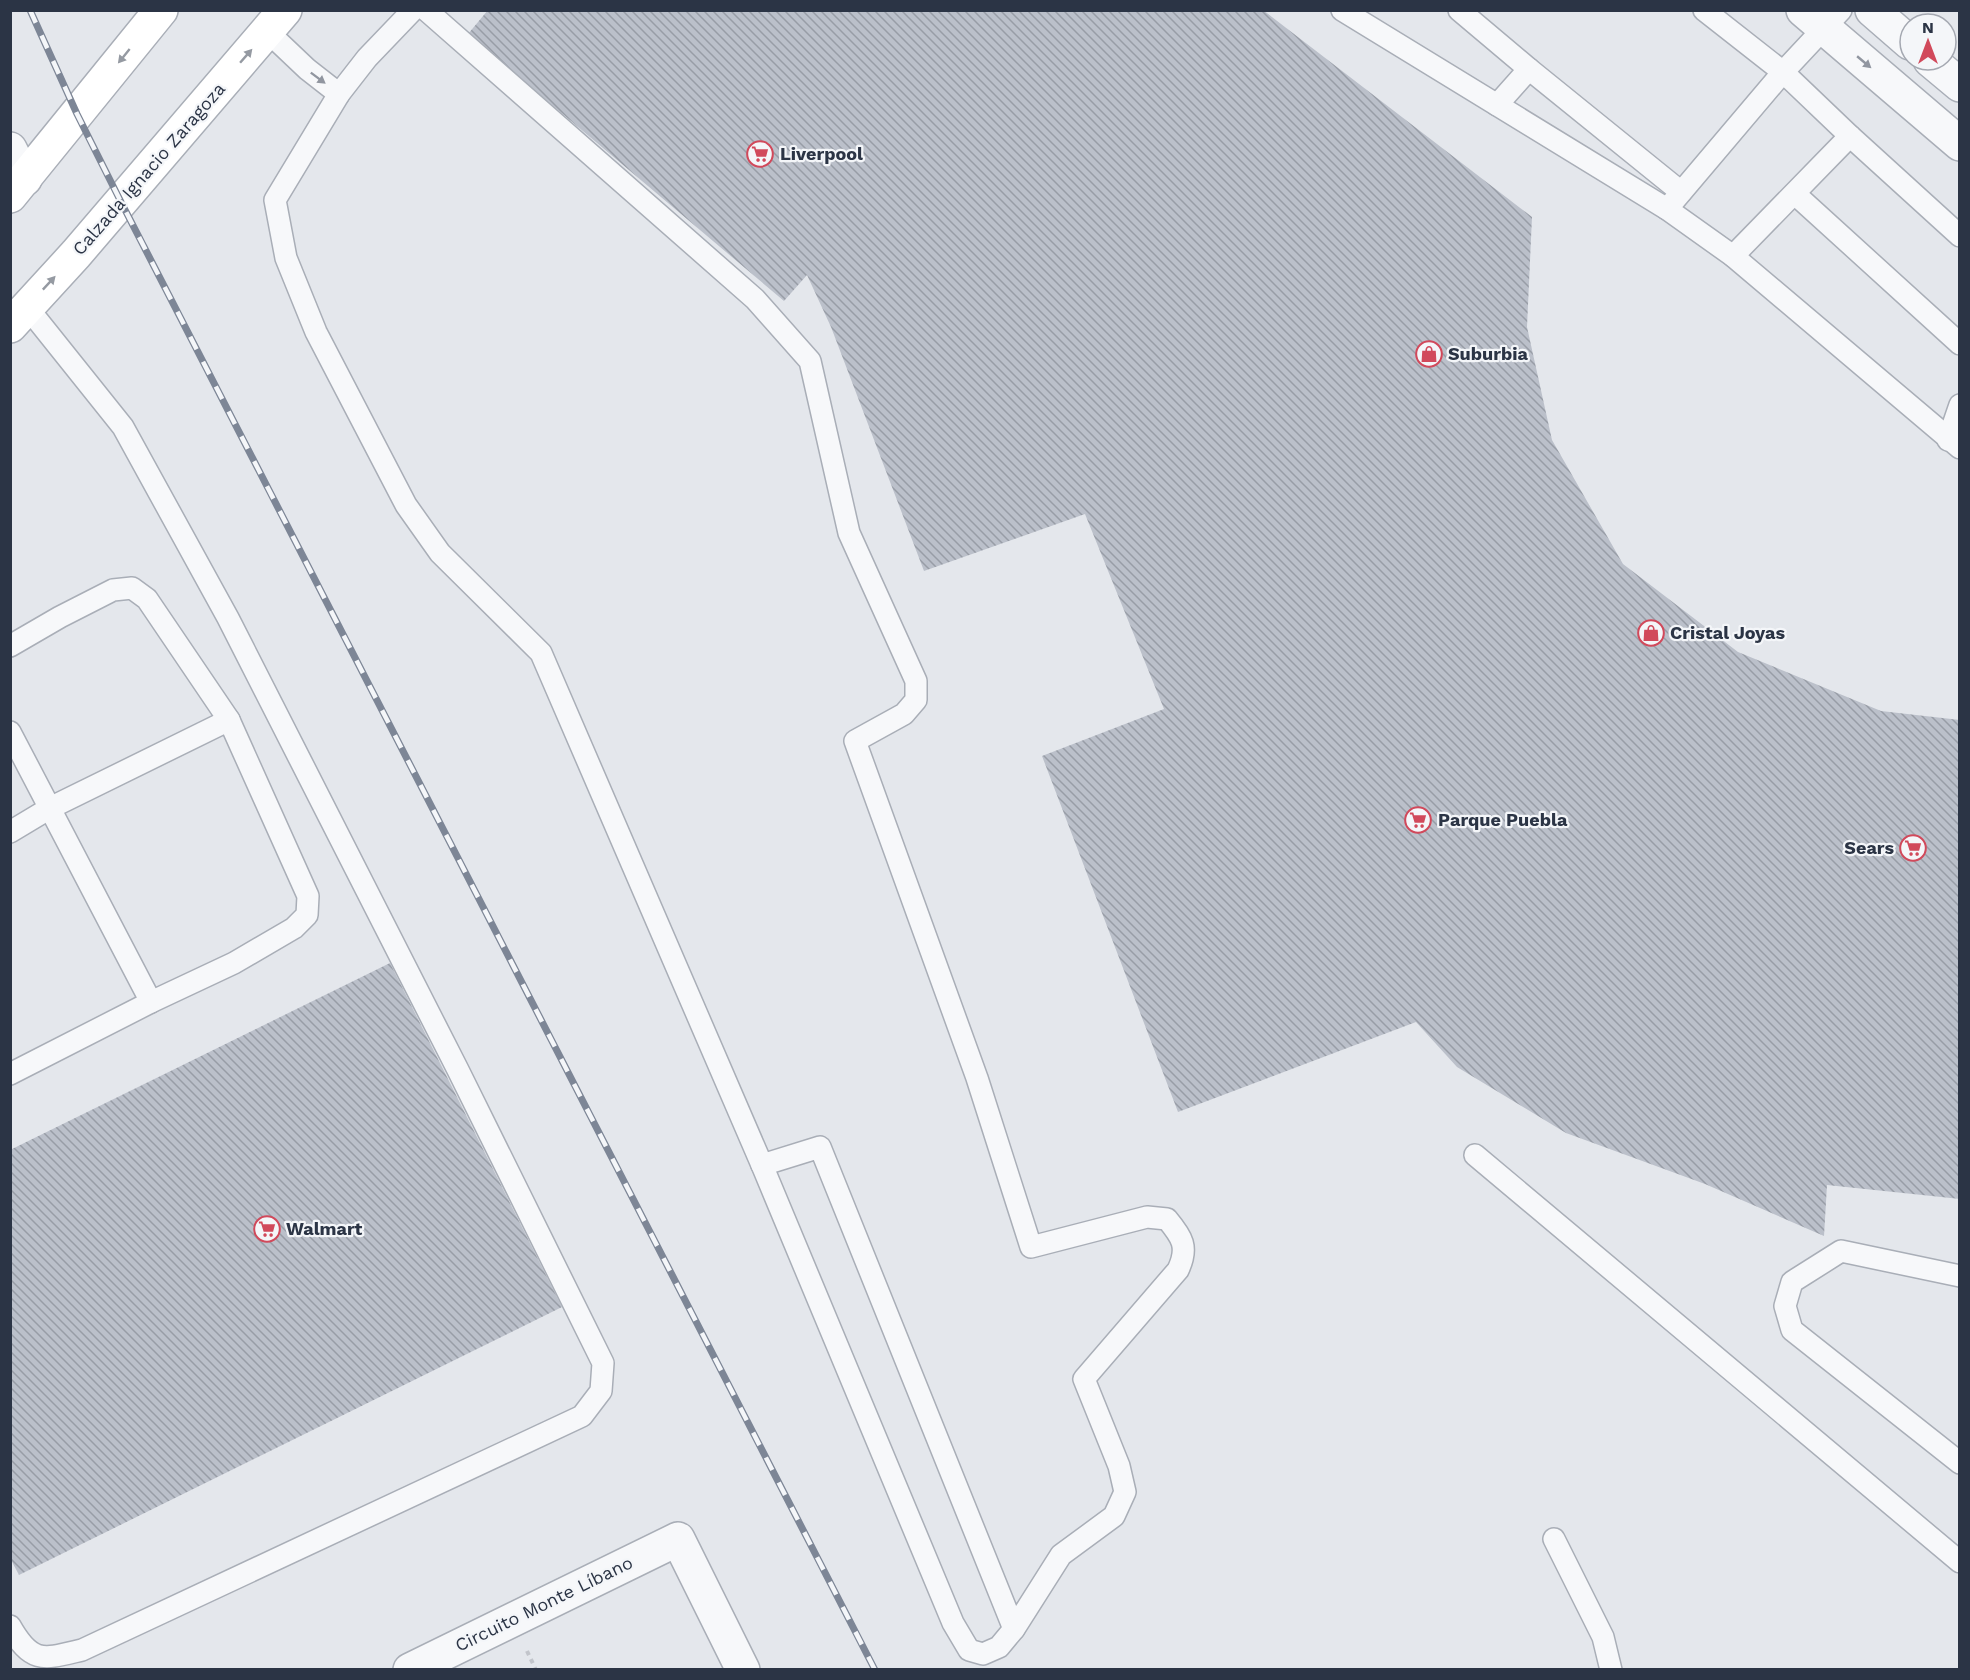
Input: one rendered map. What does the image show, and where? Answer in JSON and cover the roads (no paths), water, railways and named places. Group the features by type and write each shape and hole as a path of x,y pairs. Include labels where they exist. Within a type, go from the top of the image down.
{"main road":[{"path":"17,187 161,10"},
{"name":"Calzada Ignacio Zaragoza","path":"19,317 276,21"}],"street":[{"path":"1872,10 1898,33"},
{"path":"1823,16 1959,144"},
{"path":"1944,72 1959,85"},
{"path":"10,149 17,187"},
{"name":"Circuito Monte Líbano","path":"410,1670 678,1539 743,1670"}],"lane":[{"path":"413,10 366,58 339,94 275,200 286,258 316,332 406,505 441,553 541,653 762,1166 953,1623 969,1650 983,1654 999,1647 1014,1629 1060,1555 1114,1516 1122,1500 1125,1492 1119,1466 1084,1379 1178,1270 1184,1257 1183,1243 1179,1233 1167,1219 1147,1217 1031,1247 977,1078 855,741 904,714 916,700 916,681 849,533 810,361 755,299 426,10"},
{"path":"1342,10 1667,209 1733,256 1954,444"},
{"path":"1459,10 1681,192"},
{"path":"1704,10 1784,72 1959,236"},
{"path":"1667,209 1784,72 1823,16"},
{"path":"276,21 307,69 339,94"},
{"path":"1497,105 1529,69"},
{"path":"1733,256 1850,136"},
{"path":"1795,194 1959,344"},
{"path":"10,1626 19,1642 33,1654 50,1658 82,1650 582,1416 601,1391 603,1363 223,608 123,427 19,317"},
{"path":"1954,444 1959,405"},
{"path":"10,646 60,617 114,590 132,588 147,599 229,720 308,896 307,915 294,928 234,963 151,1002 10,1074"},
{"path":"10,832 50,808 229,720"},
{"path":"10,732 151,1002"},
{"path":"762,1166 820,1147 1014,1629"},
{"path":"1475,1155 1959,1562"},
{"path":"1959,1276 1841,1251 1792,1282 1785,1306 1792,1330 1959,1463"},
{"path":"1554,1539 1603,1637 1611,1670"}],"railway":[{"path":"30,10 77,114 121,202 875,1670"}],"place":[{"name":"Liverpool","path":"760,154"},
{"name":"Suburbia","path":"1429,354"},
{"name":"Cristal Joyas","path":"1651,633"},
{"name":"Parque Puebla","path":"1418,820"},
{"name":"Sears","path":"1913,848"},
{"name":"Walmart","path":"267,1229"}]}
